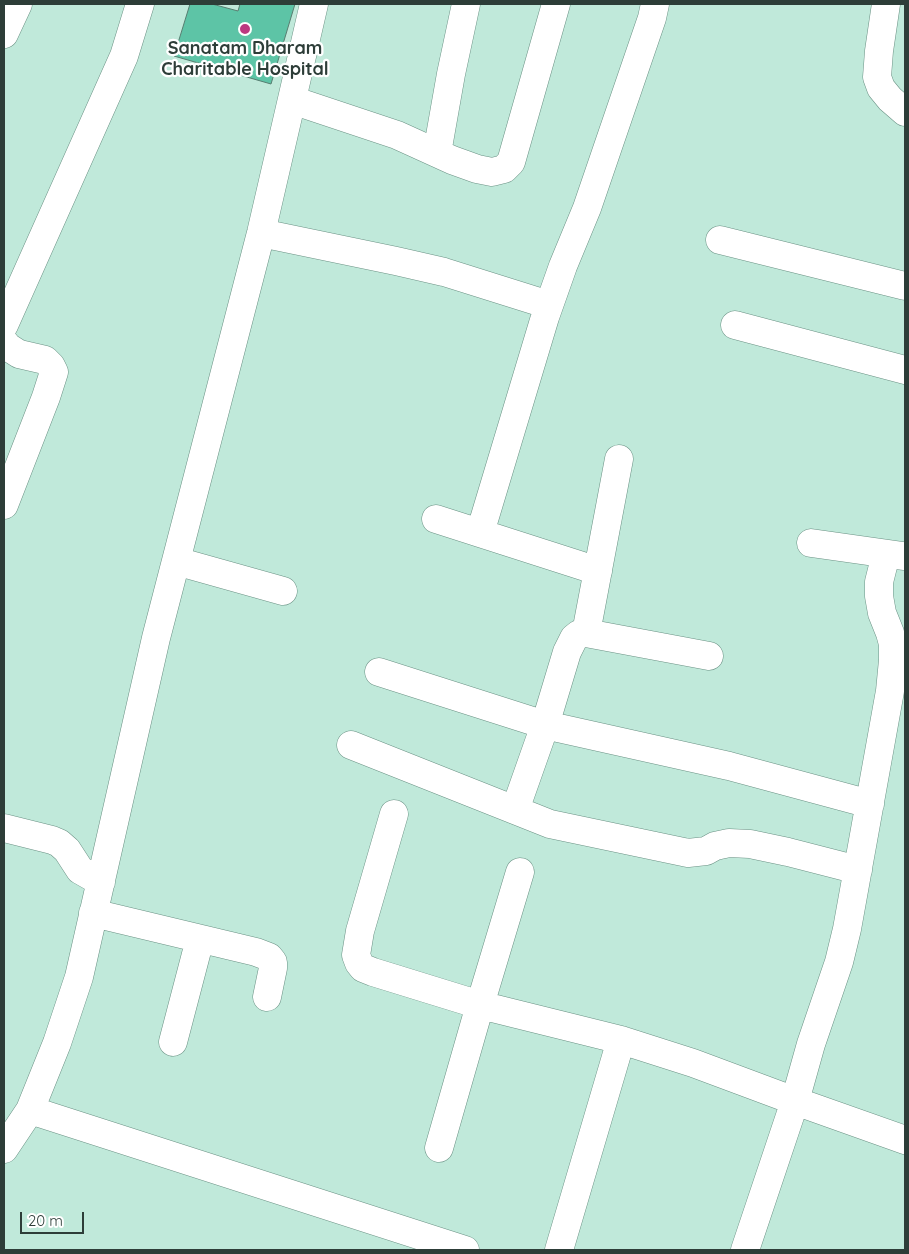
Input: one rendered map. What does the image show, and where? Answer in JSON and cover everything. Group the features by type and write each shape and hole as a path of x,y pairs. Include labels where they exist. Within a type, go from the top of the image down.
{"street":[{"path":"4,34 18,4"},
{"path":"4,325 124,56 140,4"},
{"path":"4,1150 30,1110 57,1043 79,978 156,638 261,233 314,4"},
{"path":"437,153 466,4"},
{"path":"292,100 397,135 477,169 492,172 504,169 511,162 556,4"},
{"path":"480,533 549,305 587,208 652,18 655,4"},
{"path":"886,4 878,51 878,77 881,88 890,100 905,112"},
{"path":"261,233 444,272 549,305"},
{"path":"720,240 905,286"},
{"path":"735,325 905,370"},
{"path":"4,342 19,354 45,360 52,366 54,372 4,505"},
{"path":"586,633 619,459"},
{"path":"436,518 598,571"},
{"path":"744,1250 795,1101 811,1044 839,962 870,804 890,691 893,660 893,644 882,613 879,596 880,582 900,551 811,543"},
{"path":"176,561 283,590"},
{"path":"515,810 545,725 567,652 574,638 579,634 586,633 709,656"},
{"path":"379,672 545,725 729,766 870,804"},
{"path":"351,745 550,824 688,853 706,851 715,846 729,843 750,844 858,870"},
{"path":"394,814 360,930 356,955 358,963 363,968 480,1005 621,1040 693,1063 905,1140"},
{"path":"4,828 59,843 67,850 80,870 100,882"},
{"path":"440,1148 520,872"},
{"path":"93,913 256,952 269,957 273,962 273,968 267,998"},
{"path":"173,1042 200,939"},
{"path":"559,1250 621,1040"},
{"path":"30,1110 465,1250"}],"building":[{"path":"190,4 212,4 238,11 240,4 295,4 271,84 174,56"}],"place":[{"name":"Sanatam Dharam Charitable Hospital","path":"245,29"}]}
